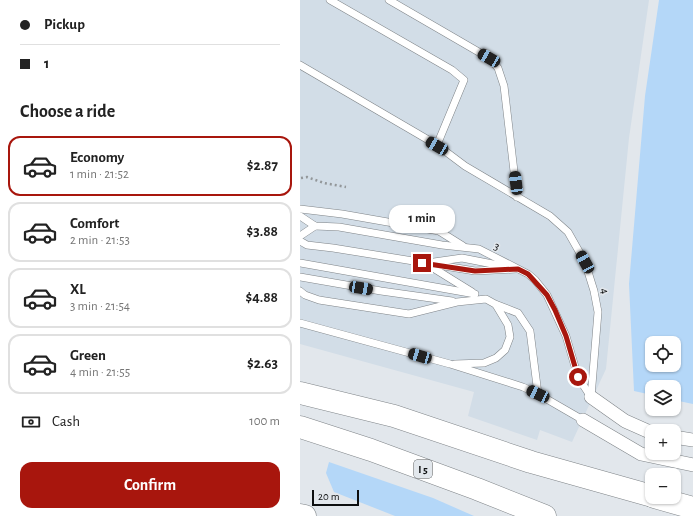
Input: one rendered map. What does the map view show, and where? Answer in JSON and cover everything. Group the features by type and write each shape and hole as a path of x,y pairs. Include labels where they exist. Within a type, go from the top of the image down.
{"highway":[{"path":"300,393 394,416 531,462 645,495"},
{"name":"I 5","path":"300,427 378,452 545,516"},
{"path":"678,504 693,508"},
{"path":"300,514 305,516"}],"street":[{"path":"591,397 625,421 645,430"},
{"path":"583,420 641,454 693,465"},
{"path":"681,438 693,440"}],"lane":[{"path":"330,0 452,70 464,80 437,146"},
{"path":"389,0 489,58 498,68 504,86 517,197"},
{"name":"4","path":"300,66 437,146 465,166 550,216 568,232 585,262 594,291 598,312 591,397"},
{"path":"300,209 342,214 439,232 465,247"},
{"path":"300,216 314,226 339,227 425,242 465,247"},
{"path":"300,236 314,226"},
{"path":"300,241 308,245 475,271 518,269"},
{"name":"3","path":"465,247 479,249 528,274 547,295 566,336 578,377 591,397"},
{"path":"424,263 462,258 518,269"},
{"path":"300,263 475,294"},
{"path":"424,263 475,294 518,314 530,331 538,394"},
{"path":"300,278 457,302"},
{"path":"300,292 318,300 409,314 457,302 486,299"},
{"path":"450,364 484,363 496,358 506,350 510,337 508,324 495,304"},
{"path":"300,323 450,364 523,387 583,420"}],"path":[{"path":"301,178 307,176 324,183 346,187"}],"shaded area":[{"path":"300,0 649,0 629,138 606,369 572,442 540,430 537,440 468,416 474,392 300,344"},
{"path":"659,0 693,0 693,404 681,401 681,380 645,380 645,393 634,391 629,284 645,96"},
{"path":"329,462 433,498 474,516 395,516 334,492 326,473"}],"route":[{"path":"422,263 475,271 518,269 528,274 547,295 555,310 566,336 578,377"}]}
